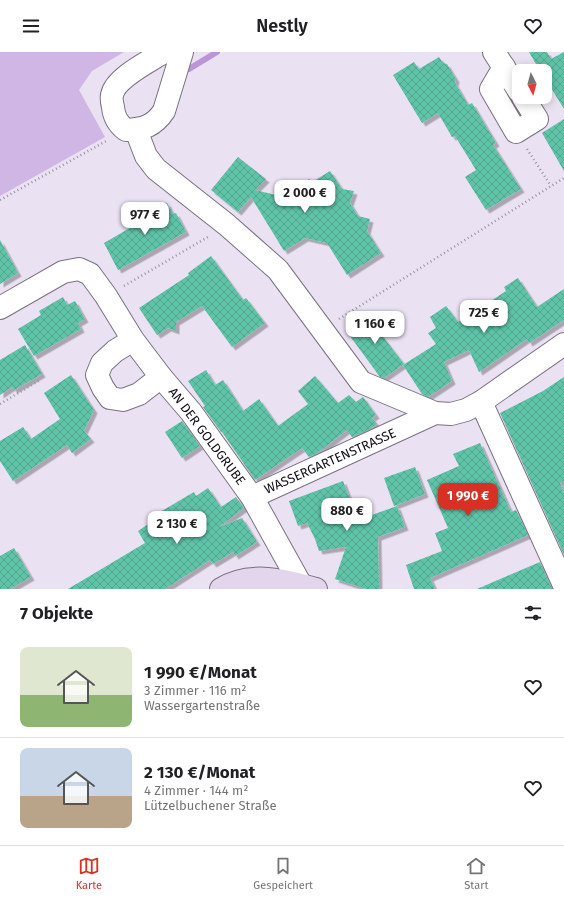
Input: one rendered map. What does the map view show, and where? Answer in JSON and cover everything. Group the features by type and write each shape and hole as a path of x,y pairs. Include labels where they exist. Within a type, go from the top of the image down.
{"main road":[{"path":"221,589 236,582 262,578 308,587"}],"street":[{"name":"WASSERGARTENSTRASSE","path":"164,52 124,77 116,86 112,94 114,116 119,125 131,130 146,156 156,169 228,225 278,270 361,382 435,413 451,414 466,410 481,402 564,344"},
{"path":"131,130 145,128 159,119 164,111 182,52"},
{"path":"499,60 512,80"},
{"path":"499,60 491,89 516,132 537,119 527,104"},
{"name":"AN DER GOLDGRUBE","path":"0,308 63,272 79,269 90,274 106,296 133,340 161,377 191,412 252,497"},
{"name":"AN DER GOLDGRUBE","path":"133,340 115,351 102,363 98,375 103,388 110,398 123,400 139,394 161,377"},
{"path":"481,402 564,585"},
{"name":"WASSERGARTENSTRASSE","path":"308,587 252,497 435,413"}],"path":[{"path":"0,200 131,130"},
{"path":"516,132 551,186"},
{"path":"321,330 564,178"},
{"path":"106,296 228,225"},
{"path":"0,404 40,380"}],"shaded area":[{"path":"0,52 124,52 92,71 79,90 105,137 0,196"}],"building":[{"path":"529,52 547,52 551,59 564,52 564,109 552,89 552,64 536,64"},
{"path":"439,57 443,63 447,64 456,79 455,83 468,105 472,103 496,143 493,145 521,189 486,210 465,177 476,170 455,136 452,137 438,113 422,123 393,75 414,62 419,69"},
{"path":"564,119 564,171 542,133"},
{"path":"238,157 266,179 255,190 293,199 306,191 308,179 314,181 330,171 342,189 354,191 350,203 358,216 370,219 367,231 381,253 347,275 327,243 305,238 284,251 251,197 238,212 211,190"},
{"path":"167,203 173,214 176,213 186,232 118,270 104,243 142,221 137,213 151,205 154,210"},
{"path":"0,240 18,273 0,284"},
{"path":"211,256 243,300 246,298 265,323 232,347 202,306 176,322 176,331 168,328 157,335 139,308 189,275 188,273"},
{"path":"518,278 537,307 564,289 564,320 529,343 527,339 479,372 469,350 444,362 452,381 428,397 422,394 403,365 436,344 428,333 436,328 430,317 446,306 458,322 506,291 504,287"},
{"path":"63,297 67,305 75,301 85,319 78,323 81,329 34,356 18,329 41,315 39,311"},
{"path":"373,311 387,328 380,333 404,364 384,378 380,377 347,332"},
{"path":"25,345 42,374 14,390 12,387 0,395 0,360"},
{"path":"206,370 215,385 223,380 243,411 259,399 278,426 308,404 298,391 315,376 338,403 349,395 356,402 363,397 376,415 372,418 377,424 370,429 352,437 347,430 316,454 309,457 302,448 255,480 203,407 205,406 188,381"},
{"path":"71,375 94,410 84,431 91,439 72,453 67,445 13,481 0,461 0,441 23,427 31,439 60,419 44,393"},
{"path":"564,377 564,481 560,483 564,493 564,555 500,413 543,391"},
{"path":"182,421 200,446 182,458 165,432"},
{"path":"480,443 511,512 516,510 528,535 430,578 435,589 414,589 406,565 442,551 435,533 448,528 427,480 459,466 453,454"},
{"path":"415,467 425,494 394,506 384,478"},
{"path":"343,481 358,520 397,506 405,527 378,537 379,589 366,589 335,579 346,547 319,551 307,523 298,526 289,501"},
{"path":"208,488 221,507 236,497 244,508 219,527 242,518 257,542 235,556 233,552 213,564 210,560 165,589 68,589 145,543 138,531 157,518 155,515 194,492 196,496"},
{"path":"14,548 31,577 10,589 0,589 0,556"},
{"path":"540,562 552,589 477,589"}],"waterway":[{"path":"189,69 217,52"}]}
